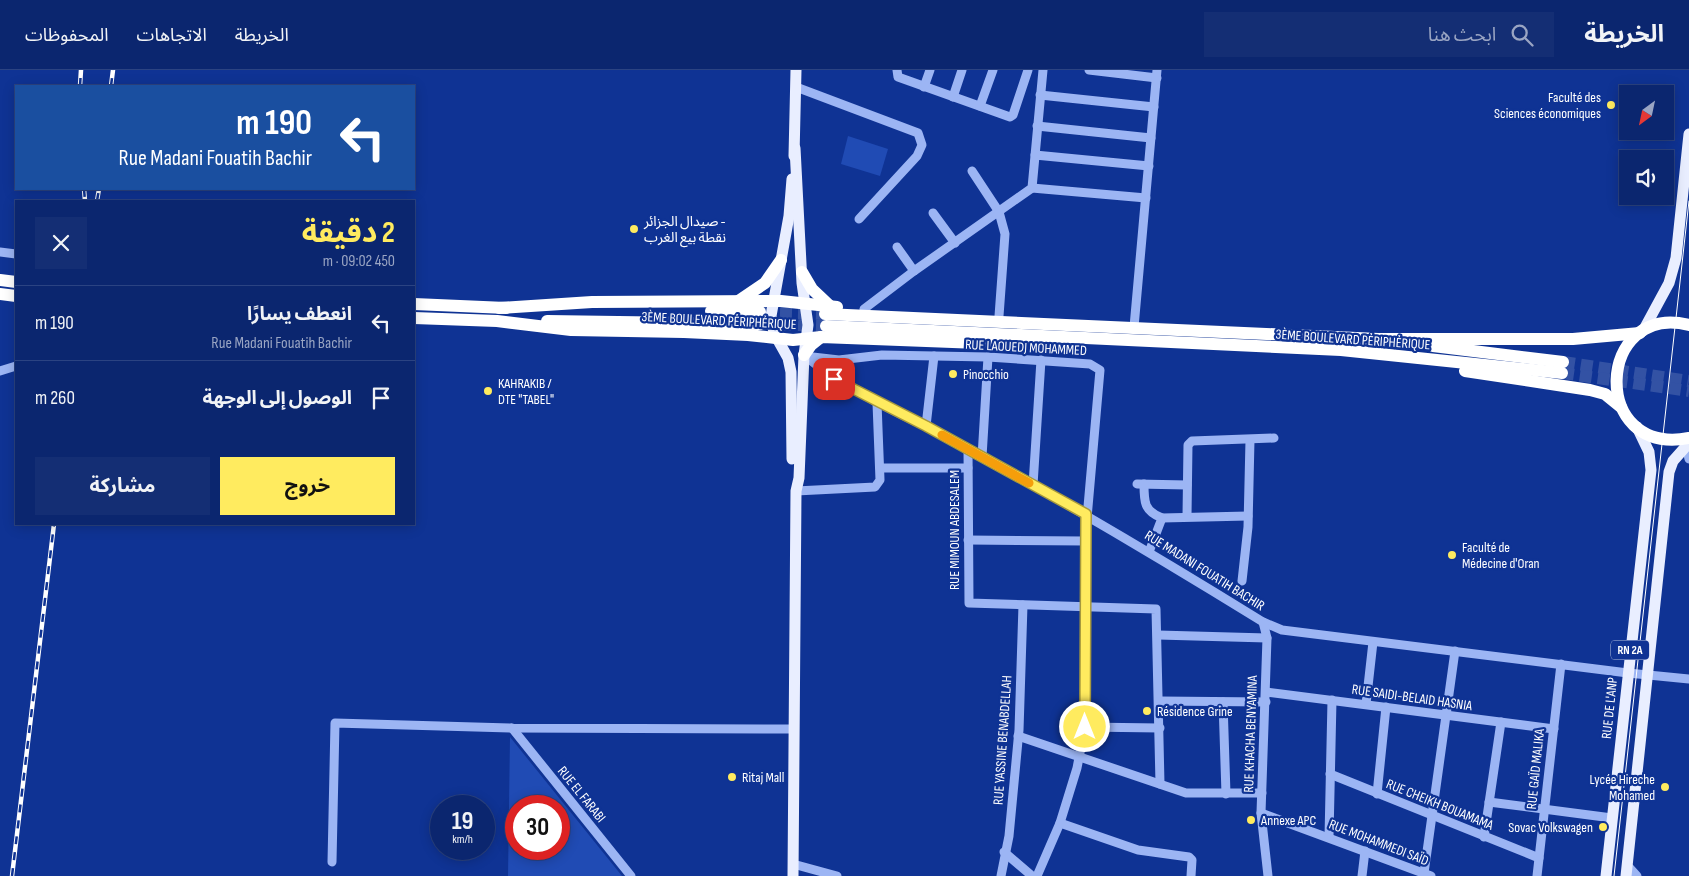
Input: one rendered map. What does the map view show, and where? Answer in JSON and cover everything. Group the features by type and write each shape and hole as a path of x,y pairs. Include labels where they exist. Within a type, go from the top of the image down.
{"highway":[{"path":"736,303 760,287 781,260"},
{"path":"802,272 817,295 826,321"},
{"path":"0,280 15,282"},
{"path":"0,294 15,296"},
{"path":"499,308 592,302 805,303 826,321 1092,325 1378,339 1573,339 1642,332 1665,324 1689,325"},
{"path":"415,304 760,318 497,321"},
{"path":"804,356 826,321 864,309 998,316 1092,325"},
{"name":"3ÈME BOULEVARD PÉRIPHÉRIQUE","path":"415,318 497,321 571,330 684,332 777,339 807,339 826,321 1061,346 1142,341 1341,350 1563,368 1378,339"},
{"path":"571,330 573,343"},
{"path":"1621,407 1616,394 1616,366 1630,342 1642,332"},
{"path":"1341,350 1384,359 1590,390 1605,394 1621,407 1637,427 1657,438 1668,440 1689,438"}],"main road":[{"path":"796,70 795,148 789,216 772,302 771,322 777,339 788,358 791,372 792,477 796,491"},
{"path":"1642,332 1666,290 1676,258 1689,134"},
{"path":"793,876 796,491 799,478 804,356 808,318 802,272 795,148"},
{"name":"RUE DE L'ANP","path":"1626,870 1651,470 1649,452 1637,427"},
{"name":"RUE DE L'ANP","path":"1606,876 1612,818 1669,472 1673,461 1689,444"}],"street":[{"path":"897,70 898,77 1012,116 1028,70"},
{"path":"924,87 930,70"},
{"path":"953,97 962,70"},
{"path":"980,106 993,70"},
{"path":"1032,188 1043,70"},
{"path":"1089,70 1157,74 1134,327"},
{"path":"796,87 918,133 922,145 917,156 859,219"},
{"path":"1040,95 1154,107"},
{"path":"1038,126 1151,138"},
{"path":"1035,155 1149,166"},
{"path":"972,171 999,212 1005,234 998,316"},
{"path":"864,309 914,271 1032,188 1146,198"},
{"path":"933,213 954,243"},
{"path":"897,246 914,271"},
{"path":"0,252 15,254"},
{"name":"RUE LAOUEDJ MOHAMMED","path":"804,356 843,360 877,355 1041,360 1093,364 1101,373 1086,514 1085,727 1080,756 1060,823 1037,876"},
{"name":"RUE MADANI FOUATIH BACHIR","path":"804,356 837,381 926,426 1086,514 1263,622 1282,630 1689,679"},
{"path":"926,426 934,356"},
{"path":"982,457 988,357"},
{"path":"837,381 843,360"},
{"path":"1033,485 1041,360"},
{"path":"0,371 15,366"},
{"path":"796,491 874,487 880,480 878,403"},
{"path":"1187,516 1188,446 1192,441 1274,438"},
{"path":"1242,581 1248,516 1250,440"},
{"path":"1689,444 1687,450 1689,459"},
{"name":"RUE MIMOUN ABDESALEM","path":"968,449 969,603 1156,609 1158,635"},
{"path":"880,468 968,468"},
{"path":"1187,485 1141,484 1144,503 1152,514 1162,518 1248,516"},
{"path":"1149,552 1162,518"},
{"path":"968,540 1085,541"},
{"name":"RUE YASSINE BENABDELLAH","path":"1001,876 1008,836 1018,736 1023,605"},
{"name":"RUE KHACHA BENYAMINA","path":"1263,622 1267,638 1261,813 1268,876"},
{"path":"1160,784 1158,635 1267,638"},
{"path":"1366,704 1373,642"},
{"path":"1427,875 1432,816 1455,651"},
{"name":"RUE GAÏD MALIKA","path":"1537,876 1561,664"},
{"name":"RUE SAIDI-BELAID HASNIA","path":"1266,692 1554,730"},
{"path":"1329,837 1332,700"},
{"path":"1160,701 1266,702"},
{"path":"1223,702 1226,794"},
{"path":"1377,794 1386,707"},
{"path":"1484,837 1501,722"},
{"path":"332,862 335,723 512,728 794,729"},
{"path":"1085,727 1160,728"},
{"name":"RUE EL FARABI","path":"512,728 631,876"},
{"path":"1018,736 1186,793 1262,794"},
{"name":"RUE CHEIKH BOUAMAMA","path":"1330,774 1539,858"},
{"path":"1489,802 1612,818"},
{"name":"RUE MOHAMMEDI SAÏD","path":"1261,813 1427,875"},
{"path":"1060,823 1138,850 1189,857 1192,860 1191,876"},
{"path":"1362,876 1365,851"},
{"path":"1004,852 1032,876"},
{"path":"793,864 837,876"},
{"path":"1626,870 1637,876"}],"shaded area":[{"path":"848,136 888,149 880,176 841,164"},
{"path":"510,737 557,795 509,795"},
{"path":"570,811 622,876 508,876 508,860 570,860"}],"tunnel":[{"path":"762,312 825,314"},
{"path":"762,324 826,326"},
{"path":"1563,362 1689,381"},
{"path":"1562,373 1689,391"}],"tram line":[{"path":"1614,876 1689,201"}],"railway":[{"path":"80,85 81,70"},
{"path":"111,85 113,70"},
{"path":"84,190 85,200"},
{"path":"97,200 99,190"},
{"path":"12,876 54,525"}],"slow traffic":[{"path":"942,435 1029,483"}],"place":[{"name":"Faculté des Sciences économiques","path":"1611,105"},
{"name":"صيدال الجزائر - نقطة بيع الغرب","path":"634,229"},
{"name":"Pinocchio","path":"953,374"},
{"name":"KAHRAKIB / DTE \"TABEL\"","path":"488,391"},
{"name":"Faculté de Médecine d'Oran","path":"1452,555"},
{"name":"Résidence Grine","path":"1147,711"},
{"name":"Ritaj Mall","path":"732,777"},
{"name":"Lycée Hireche Mohamed","path":"1665,787"},
{"name":"Annexe APC","path":"1251,820"},
{"name":"Sovac Volkswagen","path":"1603,827"}],"route":[{"path":"834,379 926,426 1086,514 1085,727"}]}
